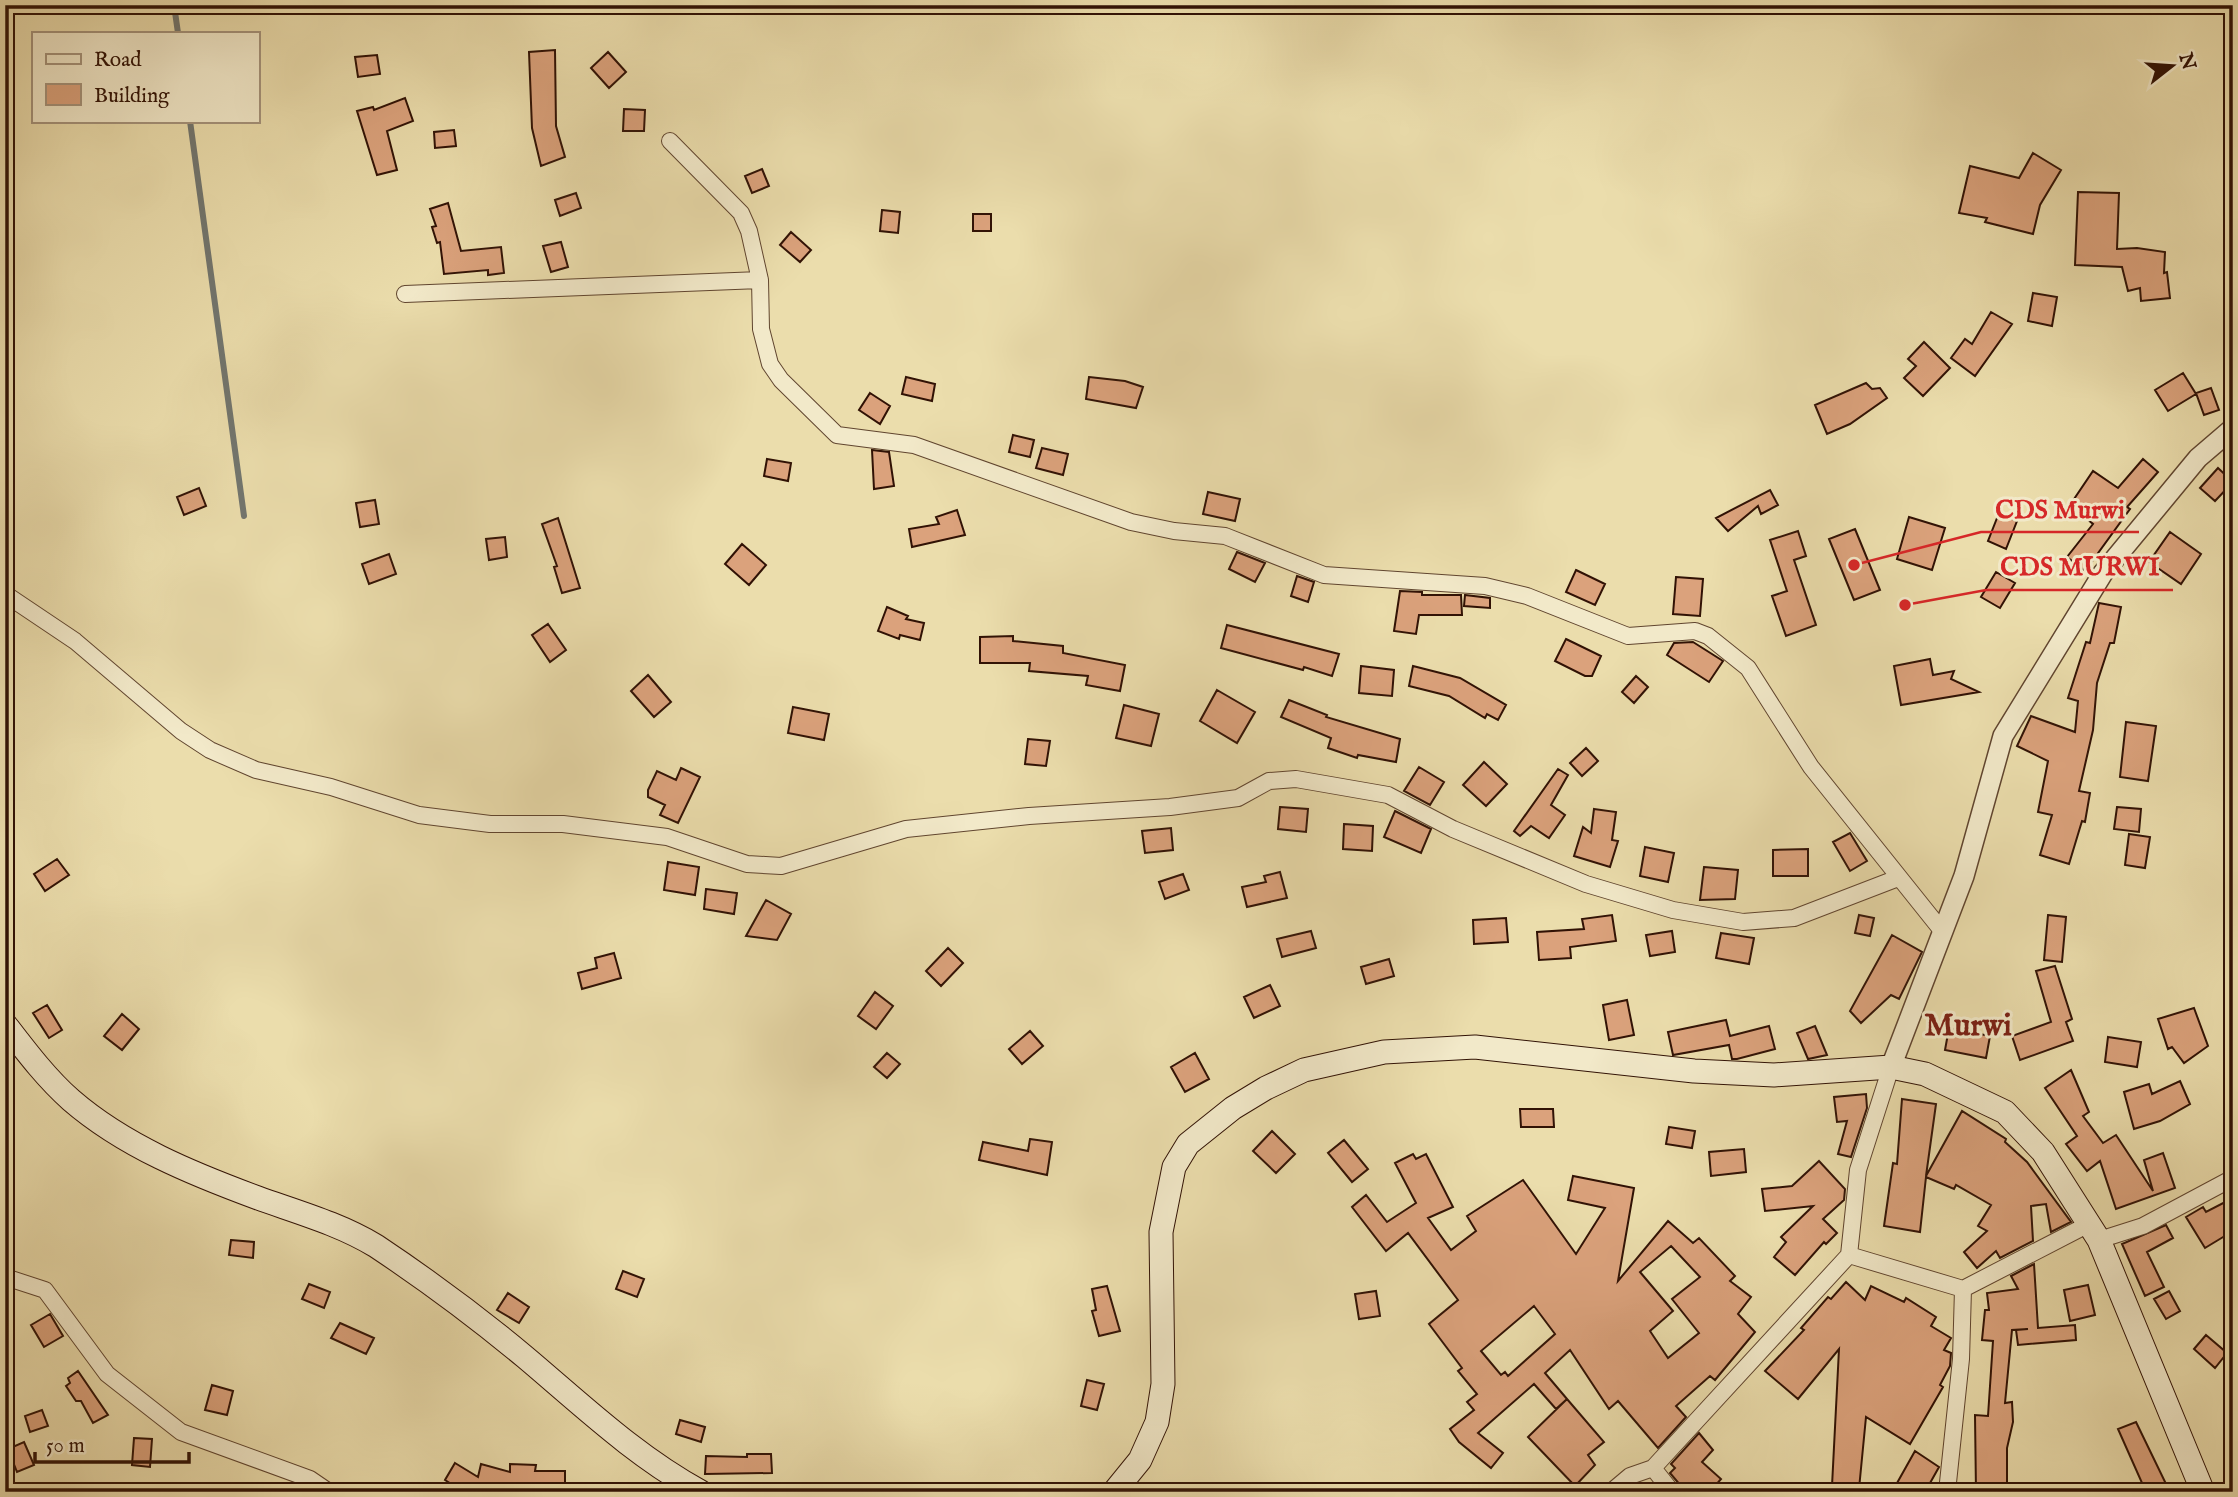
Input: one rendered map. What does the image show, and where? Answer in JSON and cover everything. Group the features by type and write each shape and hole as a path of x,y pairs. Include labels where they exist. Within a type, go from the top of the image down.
{"main road":[{"path":"5,1024 26,1052 71,1100 125,1137 195,1175 338,1227 372,1244 419,1275 523,1355 620,1439 658,1468 701,1492"},
{"path":"1114,1492 1140,1460 1157,1422 1163,1384 1160,1252 1174,1167 1188,1144 1266,1088 1331,1063 1426,1048 1475,1047 1694,1071 1774,1075 1891,1068 1925,1074 2006,1112 2043,1152 2094,1232 2203,1492"}],"street":[{"path":"670,141 741,213 749,230 760,280 761,329 770,364 781,380 837,435 914,445 1131,522 1174,531 1225,536 1324,575 1485,586 1527,596 1628,636 1695,631 1708,636 1748,668 1811,766 1943,932"},
{"path":"405,294 760,280"},
{"path":"1611,1492 1630,1476 1653,1468 1849,1255 1858,1170 1891,1068 1964,876 2003,736 2103,573 2197,458 2233,428"},
{"path":"5,594 75,641 181,731 210,750 256,770 331,787 419,815 490,824 563,824 667,837 747,864 781,866 906,829 1238,798 1269,781 1296,779 1388,795 1453,829 1586,884 1673,910 1743,922 1794,918 1898,878"},
{"path":"1849,1255 1963,1289 2094,1232 2143,1226 2233,1178"},
{"path":"5,1277 45,1290 107,1374 181,1432 310,1479 329,1492"},
{"path":"1947,1492 1961,1359 1963,1289"},
{"path":"1653,1468 1672,1492"}],"building":[{"path":"555,50 556,126 565,157 541,166 532,128 529,52"},
{"path":"608,52 626,72 609,88 591,68"},
{"path":"377,55 380,74 358,77 355,57"},
{"path":"405,98 413,121 387,131 397,170 377,175 357,111 373,107 374,110"},
{"path":"624,109 645,110 644,131 623,131"},
{"path":"454,130 456,146 435,148 434,132"},
{"path":"2033,153 2061,170 2040,205 2033,234 1985,222 1987,218 1959,213 1970,166 2019,178"},
{"path":"762,169 769,186 752,193 745,176"},
{"path":"2078,192 2119,193 2117,249 2137,248 2165,252 2164,273 2167,272 2170,298 2141,301 2140,288 2128,291 2122,267 2075,265"},
{"path":"576,193 581,208 560,216 555,200"},
{"path":"448,203 461,251 501,247 504,273 488,275 488,270 444,274 440,242 437,243 432,227 436,226 430,209"},
{"path":"882,210 900,212 898,233 880,231"},
{"path":"973,214 991,214 991,231 973,231"},
{"path":"791,232 811,250 800,262 780,245"},
{"path":"561,242 568,267 551,272 543,246"},
{"path":"2033,293 2057,297 2052,326 2028,321"},
{"path":"1991,312 2012,324 1975,376 1951,358 1965,339 1972,344"},
{"path":"1924,342 1950,368 1923,396 1904,378 1916,366 1908,359"},
{"path":"2183,373 2196,394 2168,411 2155,390"},
{"path":"906,377 935,384 932,401 902,394"},
{"path":"1089,377 1125,381 1143,387 1136,408 1086,399"},
{"path":"1866,383 1872,389 1880,388 1887,398 1850,424 1827,434 1815,405"},
{"path":"2211,388 2219,410 2204,415 2196,393"},
{"path":"870,393 890,406 880,424 859,410"},
{"path":"1013,435 1034,440 1030,457 1009,452"},
{"path":"1042,448 1068,454 1063,475 1036,468"},
{"path":"872,450 889,452 894,486 874,489"},
{"path":"767,459 791,463 788,481 764,476"},
{"path":"2143,459 2158,472 2127,507 2130,509 2085,571 2067,557 2093,524 2070,505 2093,471 2118,488"},
{"path":"2218,468 2233,482 2215,501 2200,488"},
{"path":"199,488 206,506 184,515 177,497"},
{"path":"1770,490 1778,505 1761,514 1758,506 1728,531 1716,518"},
{"path":"1208,492 1240,499 1235,521 1203,514"},
{"path":"375,500 379,524 360,527 356,503"},
{"path":"957,510 965,535 912,547 909,529 939,524 936,517"},
{"path":"1999,513 2017,521 2006,549 1988,541"},
{"path":"1909,517 1945,528 1932,570 1897,559"},
{"path":"558,518 580,588 562,593 554,567 557,566 542,524"},
{"path":"1855,529 1880,590 1854,600 1829,539"},
{"path":"1798,531 1806,556 1794,560 1816,625 1786,636 1772,596 1787,591 1770,540"},
{"path":"2170,532 2201,554 2181,584 2149,562"},
{"path":"505,537 507,557 489,560 486,539"},
{"path":"742,544 766,565 749,585 725,564"},
{"path":"1237,552 1265,563 1255,582 1229,569"},
{"path":"389,554 396,574 369,584 362,564"},
{"path":"1576,570 1605,584 1595,605 1566,592"},
{"path":"1996,572 2015,583 2000,608 1981,597"},
{"path":"1297,576 1314,582 1308,602 1291,596"},
{"path":"1676,577 1703,579 1700,616 1673,614"},
{"path":"1400,591 1422,592 1422,595 1461,595 1462,615 1419,615 1416,634 1394,631"},
{"path":"1465,595 1490,598 1490,608 1464,606"},
{"path":"2099,603 2121,607 2114,643 2110,643 2097,683 2093,730 2079,791 2090,793 2085,822 2082,821 2069,864 2040,855 2052,815 2038,812 2048,761 2017,746 2031,716 2075,732 2078,701 2068,698 2086,642 2090,643"},
{"path":"887,607 908,616 906,619 924,623 920,640 900,635 899,639 878,631"},
{"path":"548,624 566,650 550,662 532,635"},
{"path":"1227,625 1339,654 1332,676 1221,648"},
{"path":"1013,636 1013,641 1063,646 1063,653 1125,665 1120,691 1086,685 1088,676 1029,671 1030,663 980,663 980,637"},
{"path":"1566,639 1601,656 1592,676 1585,676 1555,661"},
{"path":"1693,642 1723,661 1709,682 1667,655 1674,643"},
{"path":"1930,659 1933,675 1954,671 1951,679 1979,692 1901,705 1894,666"},
{"path":"1361,666 1394,670 1392,696 1359,693"},
{"path":"1413,666 1460,678 1506,705 1498,720 1487,714 1485,718 1449,696 1409,686"},
{"path":"648,675 671,702 654,717 631,691"},
{"path":"1636,676 1648,687 1634,703 1622,692"},
{"path":"1217,690 1255,712 1237,743 1200,721"},
{"path":"1289,700 1327,715 1326,717 1400,739 1396,762 1358,755 1357,758 1328,748 1331,738 1281,717"},
{"path":"1124,705 1159,714 1151,746 1116,738"},
{"path":"793,707 829,714 824,740 788,733"},
{"path":"2126,722 2156,726 2148,781 2120,777"},
{"path":"1028,739 1050,741 1046,766 1025,764"},
{"path":"1586,748 1598,761 1582,776 1570,763"},
{"path":"1484,762 1507,784 1486,806 1463,785"},
{"path":"1419,767 1444,782 1430,805 1404,791"},
{"path":"681,768 700,777 678,823 660,815 665,805 648,797 648,790 657,771 676,780"},
{"path":"1558,769 1568,775 1551,805 1565,815 1549,838 1531,826 1520,836 1514,831"},
{"path":"1280,807 1308,809 1306,832 1278,829"},
{"path":"2117,807 2141,809 2139,832 2114,829"},
{"path":"1594,809 1616,812 1612,840 1618,841 1610,867 1574,856 1583,827 1591,833"},
{"path":"1395,811 1431,829 1421,853 1384,837"},
{"path":"1344,824 1373,826 1372,851 1343,849"},
{"path":"1171,828 1173,850 1145,853 1142,831"},
{"path":"1850,833 1867,861 1850,871 1833,842"},
{"path":"2129,834 2150,837 2145,868 2125,865"},
{"path":"1645,847 1674,853 1668,882 1640,876"},
{"path":"1808,849 1808,876 1773,876 1773,850"},
{"path":"57,859 69,875 45,891 34,874"},
{"path":"668,862 699,867 695,895 664,890"},
{"path":"1704,867 1738,870 1735,899 1700,900"},
{"path":"1280,872 1287,898 1247,907 1242,887 1266,882 1264,876"},
{"path":"1183,874 1189,890 1165,899 1159,882"},
{"path":"706,889 737,893 734,914 704,909"},
{"path":"766,900 791,914 777,940 746,936"},
{"path":"1612,915 1616,941 1570,947 1571,958 1539,960 1537,932 1584,929 1582,919"},
{"path":"1859,915 1874,918 1870,936 1855,933"},
{"path":"2048,915 2066,917 2062,962 2044,960"},
{"path":"1506,918 1508,942 1474,944 1473,920"},
{"path":"1311,931 1316,948 1282,957 1277,939"},
{"path":"1672,931 1675,952 1650,956 1646,935"},
{"path":"1721,933 1754,938 1749,964 1716,958"},
{"path":"1892,935 1922,952 1899,999 1891,995 1861,1023 1850,1011"},
{"path":"948,948 963,963 941,986 926,971"},
{"path":"614,953 621,978 582,989 578,973 597,968 595,958"},
{"path":"1389,959 1394,976 1366,984 1361,967"},
{"path":"2055,966 2072,1019 2066,1022 2073,1041 2020,1060 2012,1036 2051,1022 2036,971"},
{"path":"1270,985 1280,1006 1254,1018 1244,997"},
{"path":"875,992 893,1006 876,1029 858,1016"},
{"path":"1627,1000 1634,1035 1609,1040 1603,1005"},
{"path":"47,1005 62,1030 49,1038 33,1013"},
{"path":"2194,1008 2208,1046 2184,1063 2172,1047 2168,1049 2158,1019"},
{"path":"122,1014 139,1029 122,1050 104,1036"},
{"path":"1726,1020 1730,1036 1769,1026 1775,1049 1737,1059 1732,1059 1729,1045 1673,1055 1668,1032"},
{"path":"1815,1026 1827,1055 1808,1059 1797,1033"},
{"path":"1949,1028 1990,1036 1986,1058 1945,1050"},
{"path":"1030,1031 1043,1046 1022,1064 1009,1049"},
{"path":"2108,1037 2141,1042 2137,1067 2105,1062"},
{"path":"887,1053 900,1064 887,1078 874,1067"},
{"path":"1195,1053 1209,1079 1185,1092 1171,1067"},
{"path":"2071,1070 2089,1112 2083,1116 2103,1143 2116,1135 2153,1191 2144,1160 2163,1153 2175,1188 2116,1209 2100,1161 2087,1171 2066,1144 2077,1136 2045,1088"},
{"path":"2180,1081 2190,1104 2160,1121 2134,1129 2124,1092 2149,1084 2152,1094"},
{"path":"1866,1094 1867,1108 1851,1157 1838,1154 1847,1121 1837,1122 1834,1097"},
{"path":"1902,1099 1936,1104 1926,1176 1962,1111 2006,1139 2005,1142 2027,1162 2071,1222 2051,1232 2046,1204 2031,1206 2033,1241 2000,1258 1996,1251 1977,1268 1964,1252 1987,1231 1978,1226 1991,1205 1956,1185 1954,1189 1926,1177 1920,1232 1884,1226 1893,1163 1897,1164"},
{"path":"1520,1109 1553,1109 1554,1127 1521,1127"},
{"path":"1669,1127 1695,1131 1692,1148 1666,1144"},
{"path":"1272,1131 1295,1154 1276,1173 1253,1151"},
{"path":"1030,1139 1052,1142 1047,1175 979,1160 983,1142 1028,1151"},
{"path":"1344,1140 1368,1169 1352,1182 1328,1153"},
{"path":"1744,1149 1746,1172 1711,1176 1709,1152"},
{"path":"1413,1154 1416,1159 1426,1154 1453,1207 1428,1218 1451,1250 1476,1231 1467,1216 1523,1180 1576,1254 1605,1208 1568,1200 1573,1176 1634,1188 1618,1281 1668,1221 1693,1243 1699,1238 1735,1276 1730,1281 1751,1297 1738,1314 1755,1332 1715,1380 1710,1376 1676,1406 1686,1417 1658,1448 1618,1401 1609,1409 1570,1350 1545,1373 1567,1399 1556,1409 1534,1384 1478,1433 1503,1453 1491,1468 1459,1442 1450,1429 1474,1410 1467,1402 1477,1394 1458,1371 1462,1368 1429,1324 1458,1300 1408,1233 1386,1251 1352,1207 1366,1195 1387,1222 1416,1203 1395,1163","holes":["1671,1246 1700,1277 1672,1299 1699,1333 1668,1358 1650,1331 1673,1311 1640,1272","1534,1306 1555,1334 1508,1376 1505,1372 1501,1375 1481,1351"]},
{"path":"1819,1161 1845,1189 1844,1200 1823,1219 1837,1233 1826,1244 1824,1242 1795,1275 1774,1257 1786,1242 1781,1237 1813,1206 1765,1211 1762,1189 1792,1186"},
{"path":"2233,1198 2233,1231 2205,1248 2186,1217 2203,1207 2206,1212"},
{"path":"2166,1225 2173,1238 2147,1252 2164,1287 2145,1296 2122,1244"},
{"path":"231,1240 254,1242 253,1258 229,1255"},
{"path":"2034,1264 2038,1328 2075,1325 2076,1340 2018,1345 2016,1330 2028,1329 2012,1330 2005,1403 2012,1402 2013,1422 2007,1448 2007,1492 1976,1492 1975,1415 1988,1416 1993,1341 1982,1340 1985,1310 1989,1310 1987,1293 2018,1289 2011,1276"},
{"path":"623,1271 644,1279 637,1297 616,1289"},
{"path":"1846,1282 1865,1300 1871,1286 1904,1302 1906,1298 1936,1317 1931,1326 1951,1338 1944,1350 1951,1353 1950,1366 1940,1385 1943,1387 1910,1444 1866,1417 1859,1489 1832,1486 1839,1349 1798,1399 1765,1371 1804,1330 1801,1328 1828,1297 1831,1299"},
{"path":"309,1284 330,1292 324,1308 302,1299"},
{"path":"2088,1285 2095,1315 2070,1321 2064,1290"},
{"path":"1107,1286 1120,1331 1099,1336 1092,1311 1096,1310 1092,1289"},
{"path":"1376,1291 1380,1316 1359,1319 1355,1294"},
{"path":"2169,1291 2180,1311 2166,1319 2154,1299"},
{"path":"508,1293 529,1307 519,1323 497,1310"},
{"path":"50,1314 63,1336 44,1347 31,1325"},
{"path":"340,1323 374,1338 366,1354 331,1338"},
{"path":"2206,1335 2227,1353 2215,1368 2194,1349"},
{"path":"78,1371 108,1415 93,1423 81,1401 76,1401 66,1386 70,1383 68,1378"},
{"path":"1087,1380 1104,1384 1097,1410 1081,1406"},
{"path":"212,1385 233,1391 227,1415 205,1410"},
{"path":"1567,1399 1604,1442 1588,1455 1595,1465 1575,1486 1528,1437"},
{"path":"42,1410 48,1426 30,1432 25,1416"},
{"path":"680,1420 705,1427 701,1442 676,1434"},
{"path":"2136,1422 2168,1488 2159,1492 2146,1492 2118,1429"},
{"path":"1699,1433 1713,1450 1702,1462 1721,1479 1710,1492 1686,1492 1670,1473 1675,1468 1671,1464"},
{"path":"134,1438 152,1439 150,1467 132,1465"},
{"path":"24,1442 34,1465 17,1472 8,1449"},
{"path":"1915,1451 1939,1467 1925,1492 1892,1492"},
{"path":"747,1454 771,1454 772,1473 705,1474 706,1456 747,1457"},
{"path":"455,1463 478,1477 481,1464 510,1472 510,1464 536,1465 535,1471 565,1471 565,1490 464,1492 445,1480"}],"waterway":[{"path":"174,5 178,32"},
{"path":"190,122 244,516"}],"place":[{"name":"CDS Murwi","path":"1854,565"},
{"name":"CDS MURWI","path":"1905,605"}],"district":[{"name":"Murwi","path":"1968,1026"}]}
